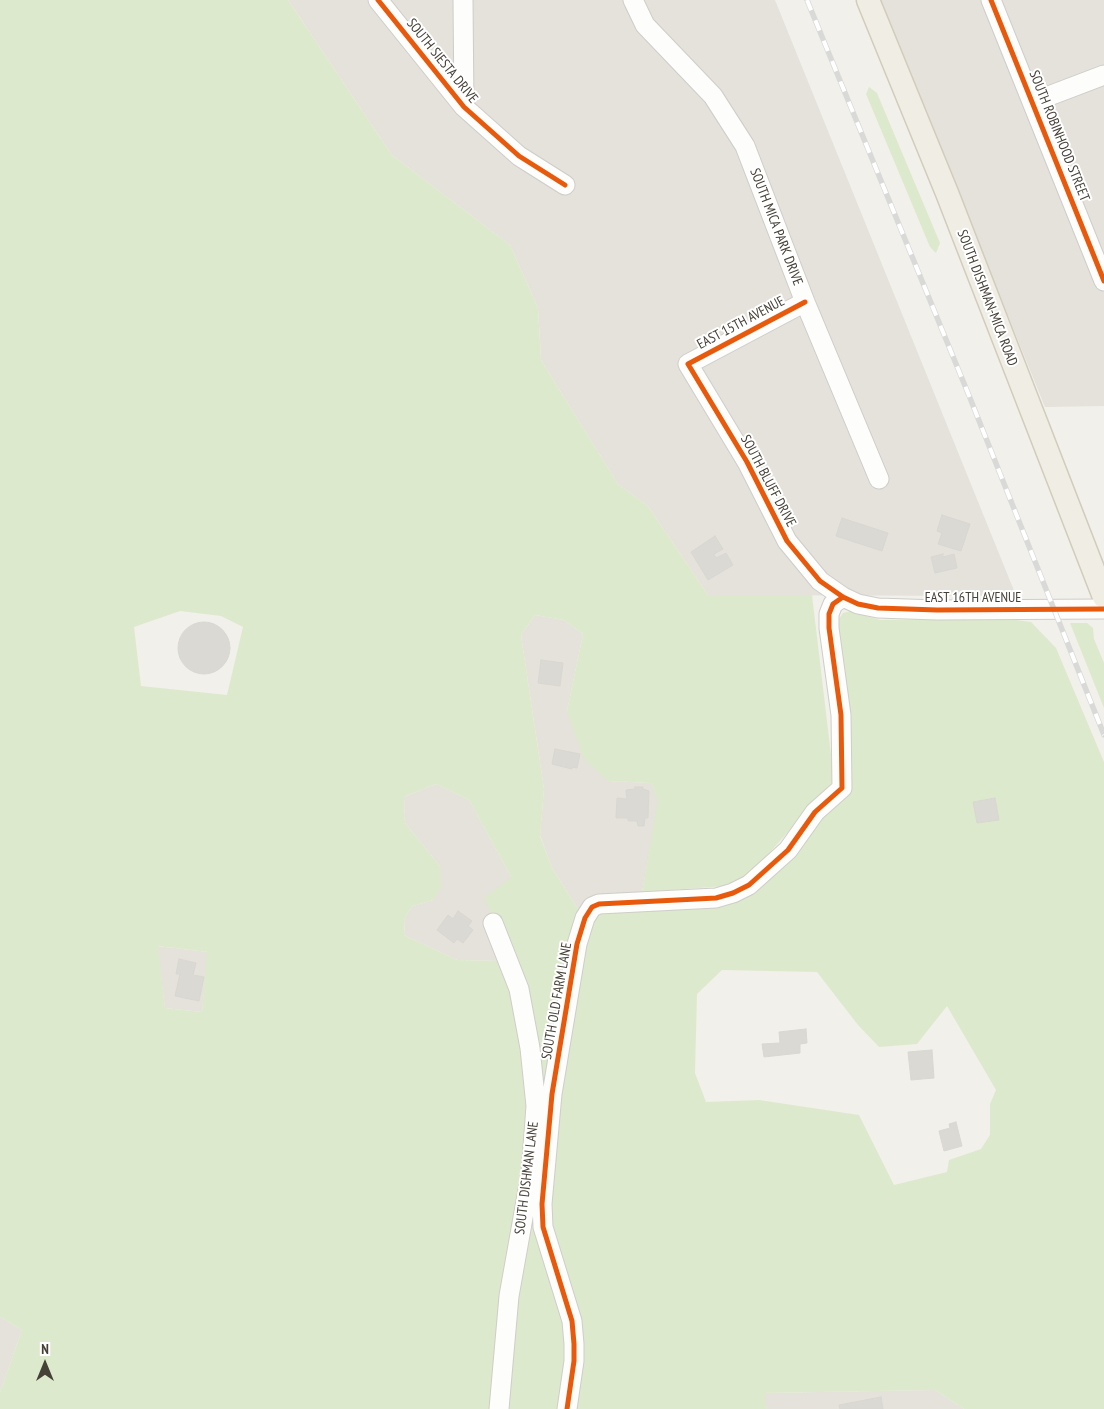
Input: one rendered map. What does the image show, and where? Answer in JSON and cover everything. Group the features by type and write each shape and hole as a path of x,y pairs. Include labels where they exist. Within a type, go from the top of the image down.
{"main road":[{"name":"SOUTH DISHMAN-MICA ROAD","path":"868,0 950,203 1104,597"}],"street":[{"name":"SOUTH SIESTA DRIVE","path":"378,0 464,107 519,156 565,185"},
{"path":"463,0 464,107"},
{"name":"SOUTH MICA PARK DRIVE","path":"634,0 645,25 713,96 744,146 805,302 879,479"},
{"name":"SOUTH ROBINHOOD STREET","path":"991,0 1104,281"},
{"path":"1033,102 1104,74"},
{"name":"EAST 15TH AVENUE","path":"688,364 805,302"},
{"name":"SOUTH BLUFF DRIVE","path":"688,364 747,462 787,541 820,581 843,597"},
{"name":"EAST 16TH AVENUE","path":"843,597 858,604 878,608 938,610 1104,609"},
{"name":"SOUTH OLD FARM LANE","path":"567,1409 574,1361 572,1321 543,1227 542,1204 552,1094 576,952 585,918 592,907 599,904 716,898 733,893 749,885 788,850 815,812 842,788 841,715 831,644 829,614 833,604 843,597"},
{"name":"SOUTH DISHMAN LANE","path":"493,923 519,989 536,1095 531,1172 509,1296 499,1409"}],"shaded area":[{"path":"288,0 775,0 1015,593 1008,596 708,595 648,506 618,484 541,360 538,308 510,245 392,155"},
{"path":"880,0 1104,0 1104,406 1045,407"},
{"path":"535,615 564,620 583,634 567,711 608,781 651,783 659,800 642,892 580,912 552,868 540,835 544,789 521,635"},
{"path":"436,784 469,800 511,877 512,956 502,961 457,960 404,935 405,917 413,906 433,900 440,866 405,823 404,797"},
{"path":"157,946 208,952 202,1012 165,1008"},
{"path":"0,1317 22,1330 0,1392"},
{"path":"935,1390 964,1409 767,1409 763,1393"}],"green space":[{"path":"0,0 288,0 392,155 510,245 538,308 541,360 618,484 648,506 708,595 812,595 834,780 741,885 642,892 658,800 651,783 608,781 584,759 567,711 583,634 564,620 535,615 521,635 544,789 540,836 552,868 580,912 540,1172 564,1322 567,1357 561,1409 0,1409 0,1392 22,1330 0,1317","holes":["180,611 221,616 243,627 227,695 141,686 134,627","436,784 469,800 511,877 484,898 512,956 502,961 457,960 404,935 405,917 413,906 433,900 441,888 440,866 405,823 404,797","158,946 207,952 202,1012 165,1008"]},
{"path":"869,87 877,93 940,243 936,253 930,247 866,94"},
{"path":"851,611 880,620 1009,619 1031,622 1056,648 1104,762 1104,1409 964,1409 935,1390 764,1393 767,1409 576,1409 548,1225 555,1110 583,945 593,921 605,911 741,901 847,794 836,623 843,613","holes":["722,970 817,972 858,1025 879,1047 917,1044 947,1006 996,1090 990,1104 990,1135 981,1149 949,1160 947,1172 894,1185 859,1115 759,1100 706,1102 695,1073 697,994"]},
{"path":"1070,623 1087,623 1093,628 1094,639 1104,663 1104,708"}],"building":[{"path":"942,515 970,524 961,551 938,544 942,533 937,531"},
{"path":"842,518 888,533 882,551 836,536"},
{"path":"715,536 723,549 714,554 716,558 726,553 733,565 708,580 691,552"},
{"path":"943,554 943,557 954,554 957,568 935,573 931,557"},
{"path":"204,622 214,624 222,630 228,638 230,648 228,658 222,666 214,672 204,674 194,672 186,666 180,658 178,648 180,638 186,630 194,624"},
{"path":"541,660 563,663 560,686 538,683"},
{"path":"555,749 580,754 577,768 572,767 572,769 552,764"},
{"path":"635,787 643,787 643,789 649,791 648,818 645,818 644,826 638,826 637,821 628,821 628,818 616,818 617,798 627,799 626,790 635,789"},
{"path":"995,798 999,820 977,823 973,802"},
{"path":"458,911 472,921 468,926 473,930 463,943 457,939 454,943 437,930 448,915 453,919"},
{"path":"179,959 196,963 193,975 204,977 199,1001 175,996 180,974 176,974"},
{"path":"806,1029 807,1043 800,1044 800,1053 764,1057 762,1044 780,1043 779,1032"},
{"path":"932,1050 934,1078 911,1080 908,1052"},
{"path":"956,1122 962,1146 944,1151 939,1131 950,1128 949,1124"},
{"path":"881,1397 883,1409 840,1409 839,1405"}],"railway":[{"path":"807,0 970,398 1104,735"}],"cycle path":[{"path":"378,0 464,107 519,156 565,185"},
{"path":"991,0 1104,281"},
{"path":"805,302 688,364 747,462 787,541 820,581 843,597 858,604 878,608 937,610 1104,609"},
{"path":"567,1409 574,1361 572,1321 543,1227 542,1204 552,1094 577,944 585,918 592,907 599,904 716,898 733,893 749,885 788,850 815,812 842,788 841,715 829,628 829,614 833,604 843,597"}]}
